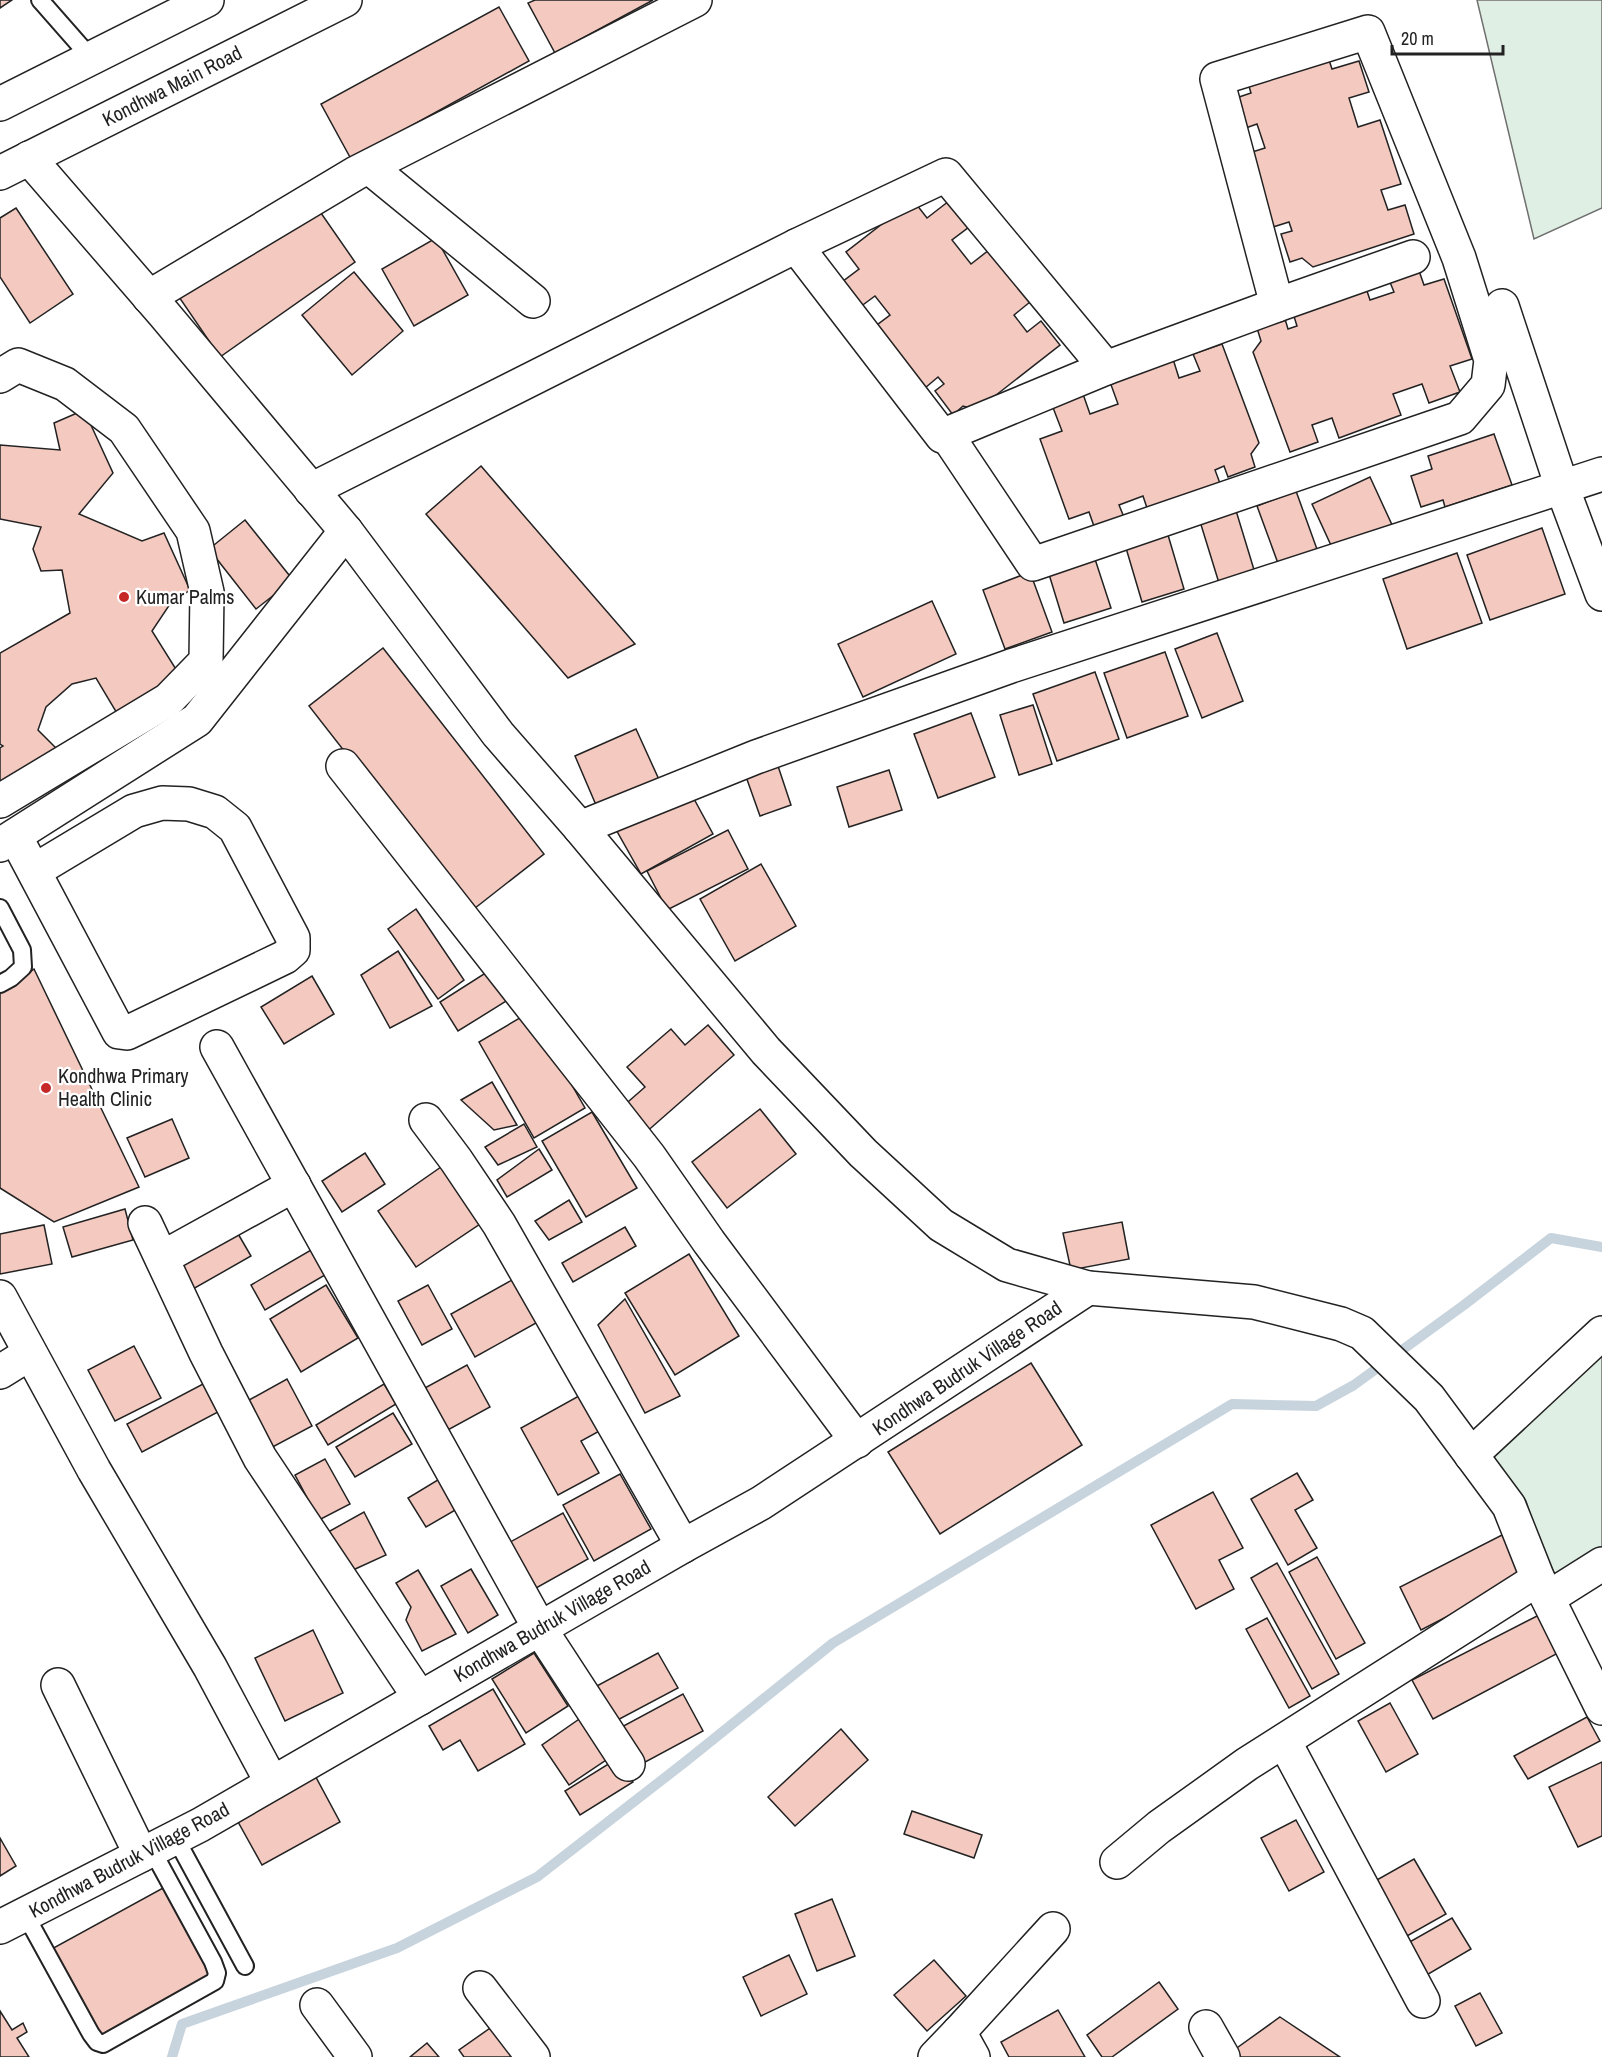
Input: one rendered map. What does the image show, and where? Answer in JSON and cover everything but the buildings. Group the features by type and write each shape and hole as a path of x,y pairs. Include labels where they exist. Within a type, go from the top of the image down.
{"street":[{"path":"0,104 207,0"},
{"name":"Kondhwa Main Road","path":"0,173 345,0"},
{"path":"149,297 369,167 695,0"},
{"path":"946,434 1033,564 1460,418 1488,386 1491,360 1459,258 1368,32 1217,79 1277,304"},
{"path":"29,158 346,531 498,734 580,828 766,1051 863,1153 941,1224 1007,1265 1088,1288 1254,1302 1341,1324 1362,1333 1429,1398 1509,1506 1543,1589 1602,1708"},
{"path":"369,167 533,301"},
{"path":"311,490 796,246 946,175 1106,368"},
{"path":"796,246 942,436 1106,368 1277,304 1413,257"},
{"path":"1502,306 1562,487 1602,594"},
{"path":"0,376 18,365 65,384 124,429 193,531 207,592 206,661 176,692 168,700 0,801"},
{"path":"580,828 756,757 1011,666 1602,474"},
{"path":"34,871 135,811 162,803 189,804 215,812 235,828 293,938 292,950 285,957 128,1033 119,1032 34,871 7,840 197,720 346,531"},
{"path":"343,766 650,1156 709,1242 857,1441"},
{"path":"217,1047 540,1629 628,1764"},
{"path":"426,1120 499,1224 682,1545"},
{"path":"162,1258 294,1185"},
{"path":"145,1223 206,1353 260,1458 420,1698"},
{"name":"Kondhwa Budruk Village Road","path":"13,1920 156,1847 272,1783 682,1545 761,1503 1088,1288"},
{"path":"0,1297 94,1470 210,1666 272,1783"},
{"path":"1471,1455 1602,1333"},
{"path":"0,1372 29,1354"},
{"path":"1117,1862 1159,1827 1247,1764 1284,1741 1543,1589 1602,1565"},
{"path":"58,1685 156,1847"},
{"path":"1284,1741 1423,2001"},
{"path":"935,2057 966,2045 1053,1929"},
{"path":"480,1988 532,2057"},
{"path":"317,2005 355,2057"},
{"path":"1206,2027 1223,2057"}],"lane":[{"path":"40,0 91,58"},
{"path":"0,908 22,950 23,967 0,984"},
{"path":"13,1920 91,2034 97,2042 103,2044 215,1981 217,1973 213,1962 156,1847"},
{"path":"156,1847 245,1966"}],"green space":[{"path":"1477,0 1602,0 1602,208 1534,239"},
{"path":"1602,1333 1602,1551 1552,1584 1526,1501 1472,1435"}],"waterway":[{"path":"172,2057 182,2024 397,1948 537,1877 833,1643 1232,1404 1316,1406 1354,1385 1551,1238 1602,1247"}],"place":[{"name":"Kumar Palms","path":"124,597"},
{"name":"Kondhwa Primary Health Clinic","path":"46,1088"}]}
